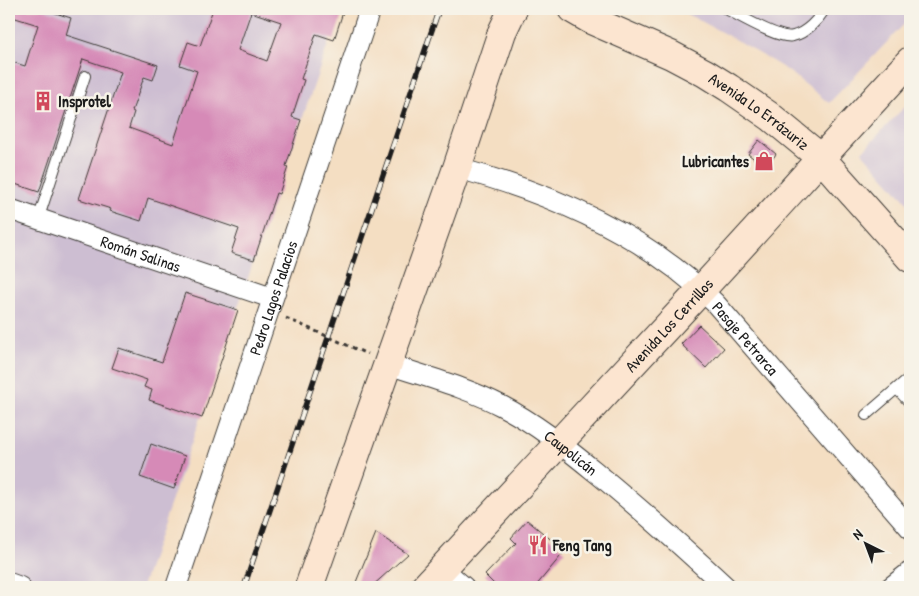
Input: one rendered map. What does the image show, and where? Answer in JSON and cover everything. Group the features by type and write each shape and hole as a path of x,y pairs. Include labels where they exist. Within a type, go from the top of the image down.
{"main road":[{"path":"309,587 502,32 513,9"},
{"name":"Avenida Lo Errázuriz","path":"572,9 591,20 649,45 705,73 764,112 821,158 910,258"},
{"name":"Avenida Los Cerrillos","path":"433,578 702,290 848,127 910,61"}],"street":[{"name":"Pedro Lagos Palacios","path":"176,587 370,9"},
{"name":"Pasaje Petrarca","path":"456,168 516,186 613,229 656,254 687,277 728,318 910,528"},
{"name":"Román Salinas","path":"9,210 270,304"},
{"name":"Caupolicán","path":"388,364 465,389 518,414 560,443 631,502 726,587"},
{"path":"891,587 910,572"},
{"path":"433,578 464,587"},
{"path":"9,584 20,587"}],"lane":[{"path":"726,9 778,35 792,37 808,28 825,9"},
{"path":"38,220 85,76"},
{"path":"866,415 910,377"},
{"path":"897,388 910,403"}],"path":[{"path":"270,304 388,364"}],"shaded area":[{"path":"9,9 340,9 142,587 9,587"},
{"path":"676,9 910,9 910,18 829,103 787,70 745,45"},
{"path":"910,101 910,206 862,152"}],"building":[{"path":"9,9 43,9 71,18 66,35 158,65 153,80 144,77 132,111 134,112 129,128 173,144 197,71 180,65 188,42 200,46 213,9 344,9 334,40 316,34 301,79 304,80 292,117 301,120 279,194 276,193 254,260 231,253 239,229 148,198 141,221 79,199 121,72 83,59 39,192 9,182 9,61 25,66 38,25 9,16","holes":["251,12 281,22 267,61 238,50"]},
{"name":"Lubricantes","path":"759,140 776,154 766,168 748,154"},
{"path":"185,293 238,310 202,418 149,400 152,390 144,387 147,380 112,368 119,348 162,362"},
{"path":"699,325 724,348 706,368 681,344"},
{"path":"151,444 185,456 174,489 140,477"},
{"path":"527,520 565,551 535,587 497,587 485,575 516,543 511,538"},
{"path":"376,533 408,554 371,587 354,587"}],"railway":[{"path":"244,587 439,9"}],"place":[{"name":"Insprotel","path":"43,101"},
{"name":"Lubricantes","path":"764,161"},
{"name":"Feng Tang","path":"538,545"}]}
